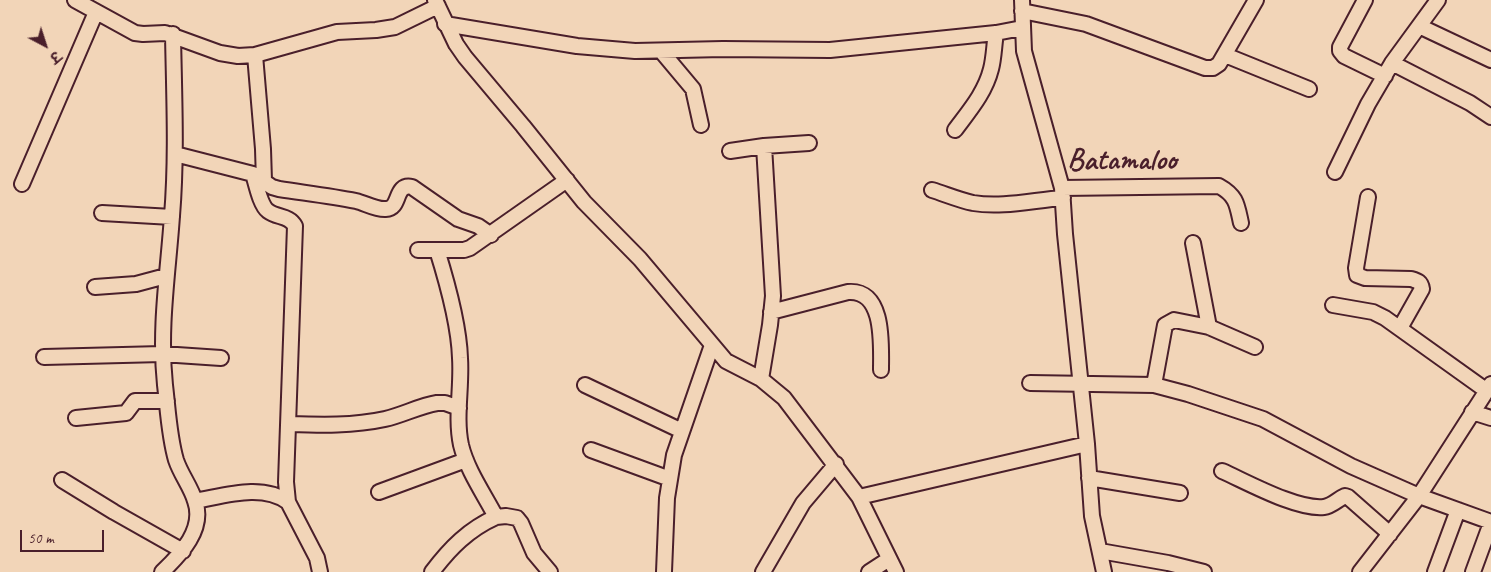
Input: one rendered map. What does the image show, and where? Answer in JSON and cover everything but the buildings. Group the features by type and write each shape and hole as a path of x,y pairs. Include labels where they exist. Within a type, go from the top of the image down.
{"street":[{"path":"75,0 135,33 173,34 220,53 238,56 255,55 337,32 385,29 395,26 436,3 445,24 465,57 604,223 640,259 726,361 761,379 784,398 836,464 859,497 892,566 869,572"},
{"path":"1104,572 1092,516 1082,384 1065,234 1063,193 1024,51 1022,5 1086,24 1206,68 1213,68 1219,64 1225,55 1256,0"},
{"path":"1365,0 1340,47 1340,51 1344,56 1384,76"},
{"path":"1336,172 1368,104 1384,76 1438,0"},
{"path":"22,184 96,12"},
{"path":"445,24 596,48 662,52 722,49 830,50 996,33 1022,28"},
{"path":"1419,26 1491,60"},
{"path":"955,130 975,104 988,80 992,67 996,33"},
{"path":"162,572 183,551 198,515 195,500 175,458 162,354 175,154 173,34"},
{"path":"662,52 693,89 701,125"},
{"path":"255,55 263,149 258,177 265,209 272,214 287,218 295,226 286,482 288,502 317,558 320,572"},
{"path":"1225,55 1309,89"},
{"path":"1392,63 1470,103 1491,117"},
{"path":"730,151 764,146 809,143"},
{"path":"761,379 771,312 772,275 764,146"},
{"path":"175,154 258,177 279,189 357,202 384,210 393,206 402,188 406,186 412,188 458,219 478,226 491,235"},
{"path":"418,250 464,250 478,244 567,180"},
{"path":"932,190 972,202 1001,204 1063,193 1220,186 1229,191 1236,201 1241,223"},
{"path":"1368,197 1356,268 1357,275 1365,278 1411,279 1418,280 1421,284 1422,289 1400,328"},
{"path":"102,213 172,217"},
{"path":"1192,242 1209,327"},
{"path":"437,250 458,339 460,358 460,434 466,460 496,517"},
{"path":"95,287 136,284 166,276"},
{"path":"771,312 848,292 861,292 879,319 882,370"},
{"path":"1332,305 1379,314 1489,387 1419,496 1360,572"},
{"path":"1154,385 1165,325 1174,320 1209,327 1255,347"},
{"path":"664,572 667,498 674,455 712,345"},
{"path":"44,357 162,354 221,358"},
{"path":"1030,382 1154,385 1188,394 1263,419 1351,466 1419,496 1491,523 1473,572"},
{"path":"585,386 682,431"},
{"path":"76,418 126,412 135,401 167,401"},
{"path":"289,424 339,425 373,421 437,403 445,403 459,408"},
{"path":"1472,412 1491,418"},
{"path":"859,497 1087,444"},
{"path":"591,450 670,479"},
{"path":"379,492 466,460"},
{"path":"763,572 803,503 836,464"},
{"path":"1222,471 1273,495 1317,507 1328,506 1344,496 1348,497 1390,534"},
{"path":"1089,478 1180,493"},
{"path":"62,480 183,551"},
{"path":"195,500 261,492 280,496 288,502"},
{"path":"1436,572 1458,510"},
{"path":"432,572 452,548 468,533 496,517 506,516 517,518 534,554 550,572"},
{"path":"1100,551 1168,563 1204,572"}],"district":[{"name":"Batamaloo","path":"1122,161"}]}
